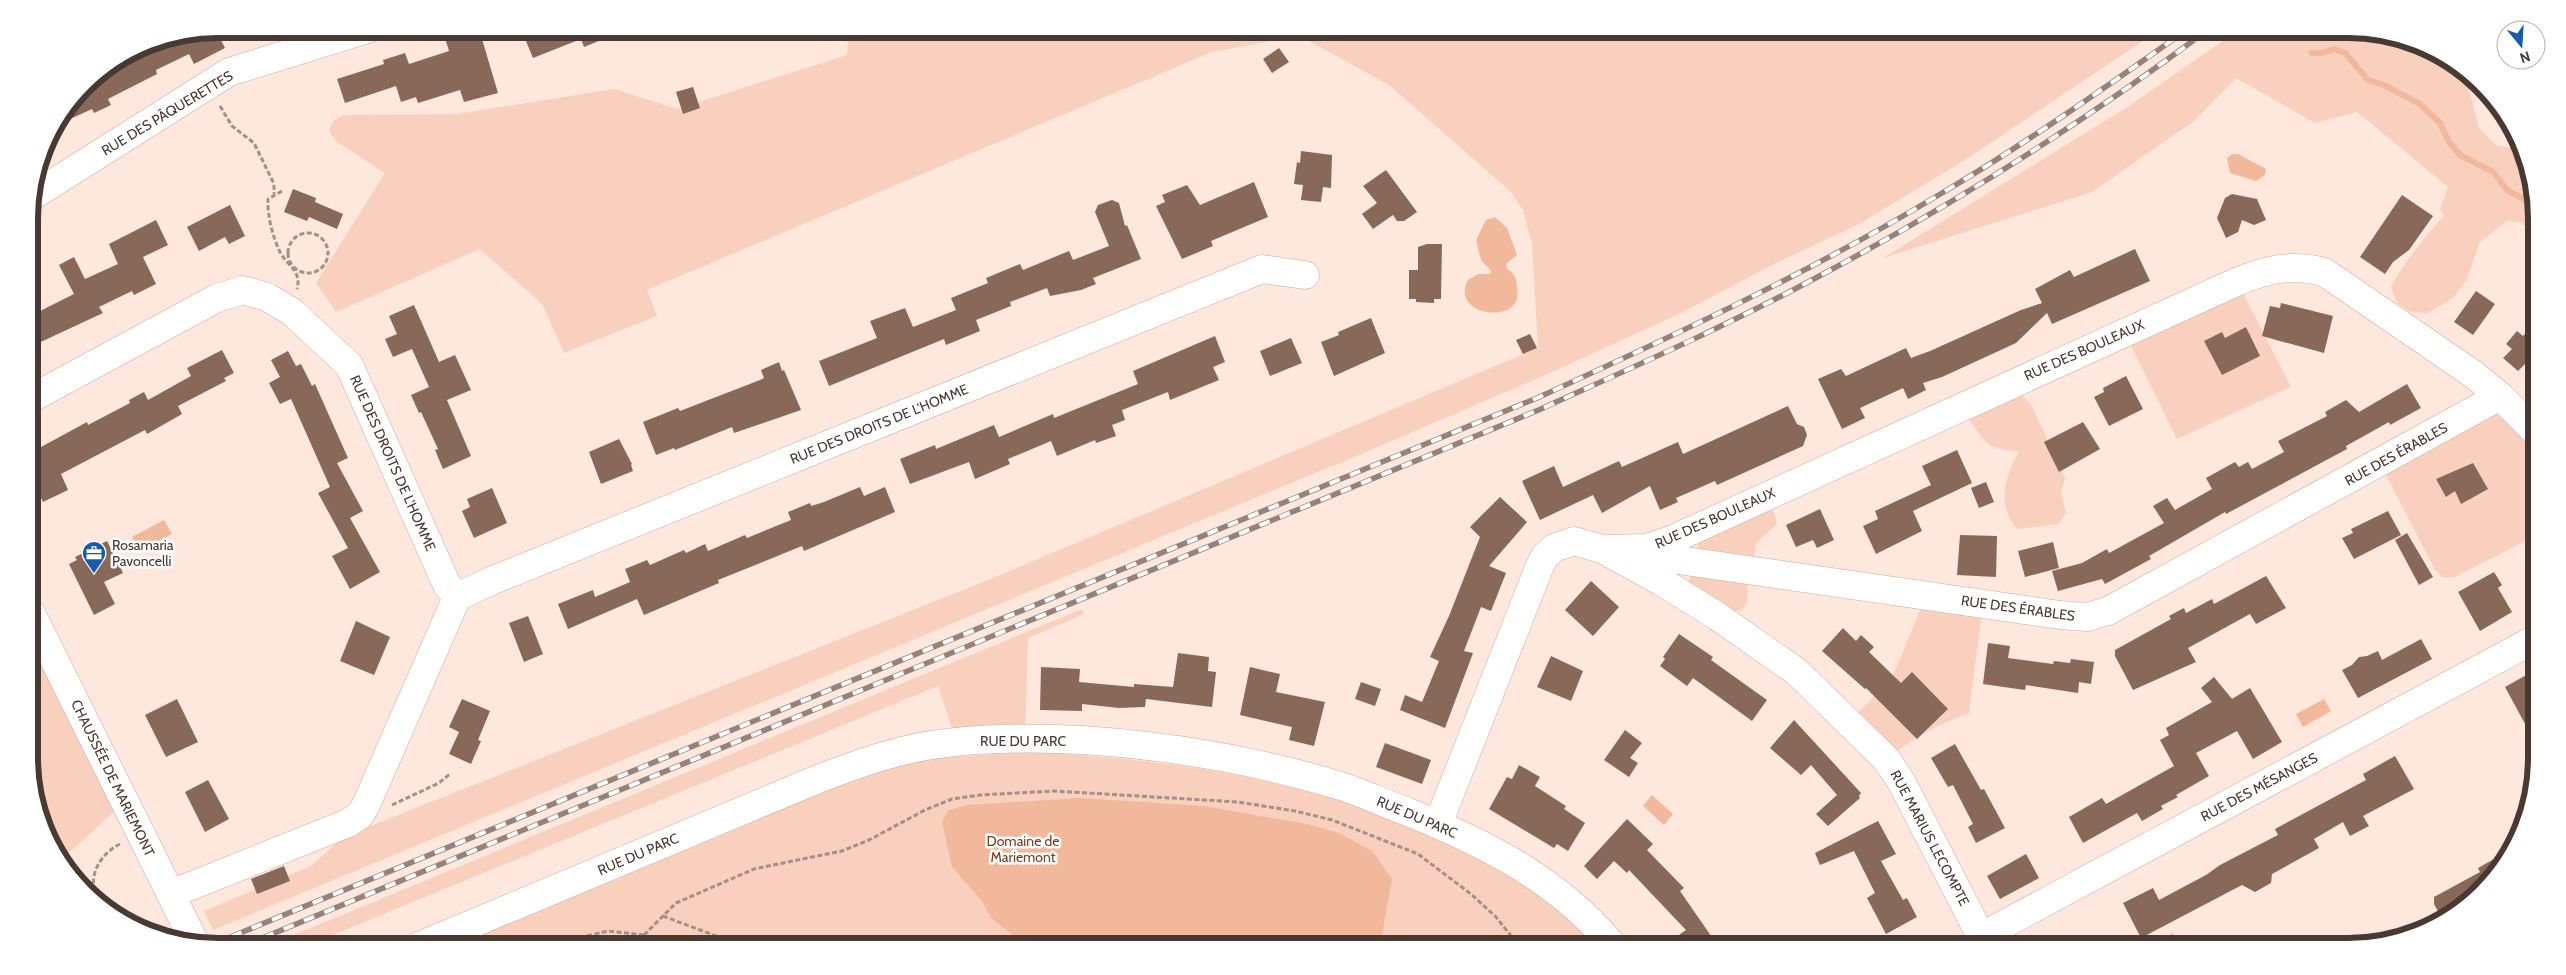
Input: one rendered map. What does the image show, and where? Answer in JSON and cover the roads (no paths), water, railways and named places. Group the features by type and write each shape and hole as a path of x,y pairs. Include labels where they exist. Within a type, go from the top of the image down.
{"street":[{"name":"RUE DES PÂQUERETTES","path":"39,192 229,72 339,38"},
{"name":"RUE DES BOULEAUX","path":"1602,550 1646,548 1670,540 2115,336 2234,283 2270,270 2307,268 2324,272 2473,374 2500,396 2528,424"},
{"name":"RUE DES DROITS DE L'HOMME","path":"38,395 217,298 243,290 267,297 292,312 349,365 447,585 457,597 509,573 1262,270 1305,276"},
{"name":"RUE DES ÉRABLES","path":"1602,550 2060,615 2087,617 2108,611 2500,396"},
{"name":"RUE DES BOULEAUX","path":"1438,824 1545,556 1554,548 1574,541 1602,550 1676,590"},
{"name":"RUE MARIUS LECOMPTE","path":"1676,590 1797,672 1887,760 1902,783 1982,938"},
{"path":"171,894 348,823 360,815 457,597"},
{"name":"CHAUSSÉE DE MARIEMONT","path":"38,627 192,936"},
{"name":"RUE DES MÉSANGES","path":"1989,938 2528,643"},
{"name":"RUE DU PARC","path":"438,938 827,775 886,754 945,743 1026,738 1151,748 1217,757 1284,770 1346,788 1438,824 1507,857 1534,874 1581,911 1606,938"}],"waterway":[{"path":"2312,53 2322,53 2334,49 2345,53 2368,80 2384,85 2420,104 2440,123 2449,142 2460,155 2493,172 2507,190 2528,203"}],"railway":[{"path":"228,938 1537,398 1639,351 1740,303 1840,251 1937,196 2033,136 2175,38"},
{"path":"262,938 1541,409 1676,347 1810,281 1964,194 2064,131 2197,38"}],"place":[{"name":"Rosamaria Pavoncelli","path":"94,574"}],"park label":[{"name":"Domaine de Mariemont","path":"1023,850"}]}
